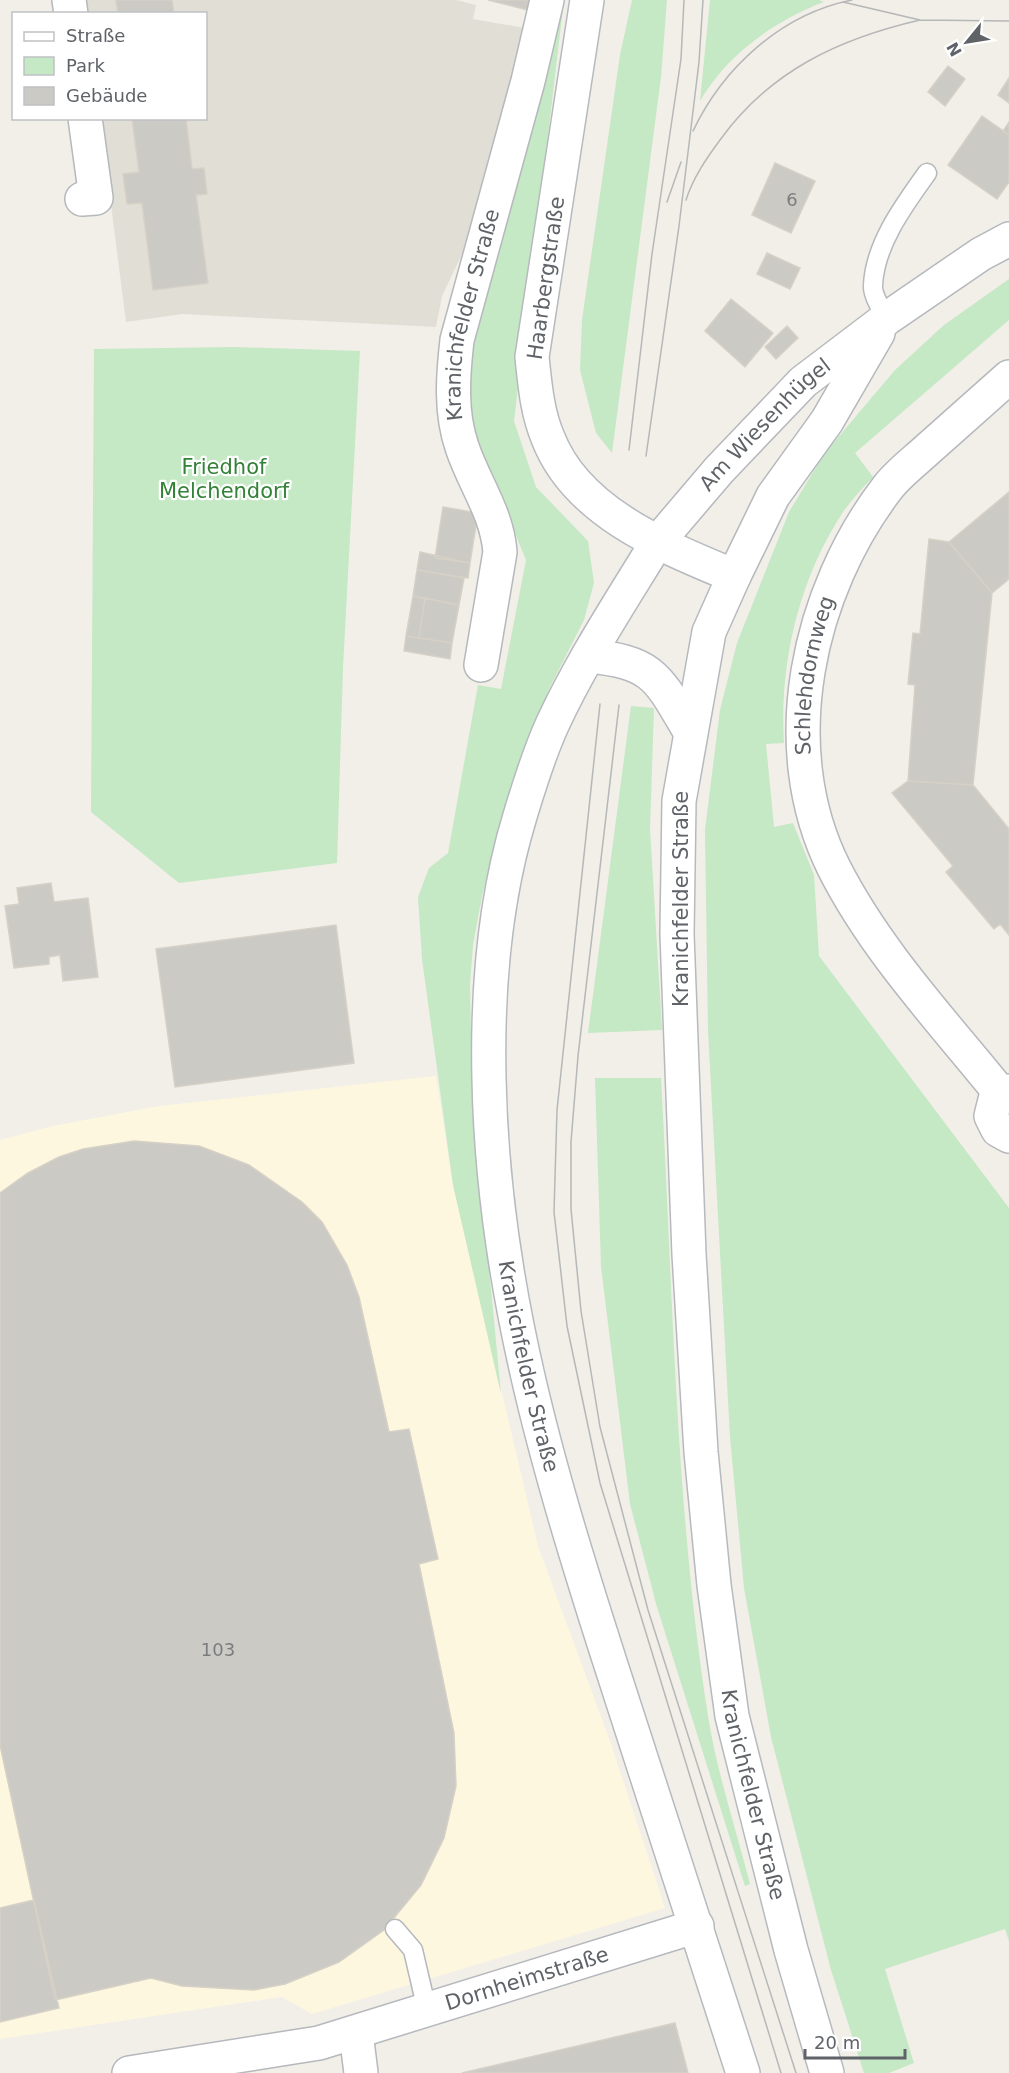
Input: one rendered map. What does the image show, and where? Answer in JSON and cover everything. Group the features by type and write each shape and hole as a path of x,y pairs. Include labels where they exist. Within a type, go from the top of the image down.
{"main road":[{"name":"Kranichfelder Straße","path":"481,665 500,552 498,535 462,447 456,424 454,366 457,340 528,81 547,0"},
{"name":"Haarbergstraße","path":"587,0 532,357 538,406 548,439 561,463 580,486 602,507 656,544"},
{"path":"82,199 96,198 85,120"},
{"name":"Am Wiesenhügel","path":"656,544 719,470 802,382 886,319 981,254 1009,239"},
{"name":"Am Wiesenhügel","path":"734,576 772,496 827,422 886,319"},
{"name":"Schlehdornweg","path":"1009,377 890,484 862,524 838,569 815,629 807,679 804,726 807,773 814,817 838,874 877,938 1005,1093 992,1108 991,1116 998,1130 1009,1136"},
{"name":"Kranichfelder Straße","path":"656,544 588,656 551,728 519,819 503,885 492,952 489,1000 490,1136 514,1320 551,1473 743,2073"},
{"path":"656,544 734,576"},
{"name":"Kranichfelder Straße","path":"734,576 709,632 689,730 679,801 677,934 689,1254 701,1452 714,1585 732,1716 791,1950 827,2073"},
{"path":"588,656 620,660 646,670 658,680 689,730"},
{"name":"Dornheimstraße","path":"129,2073 319,2043 697,1926"},
{"path":"356,2033 361,2073"}],"lane":[{"path":"886,319 873,287 879,256 898,215 927,173"},
{"path":"395,1929 413,1950 427,2010"}],"shaded area":[{"path":"84,0 456,0 476,5 473,19 525,28 475,227 442,296 436,327 182,314 126,322 100,120 207,120 207,12 86,12"},
{"path":"436,1076 453,1185 538,1546 611,1744 665,1908 312,2014 282,1997 0,2039 0,1140 53,1126 159,1106"}],"green space":[{"path":"561,0 564,0 514,421 536,487 588,541 594,583 584,620 549,689 501,822 482,896 473,945 470,984 472,1089 501,1394 453,1185 422,959 418,897 429,868 448,853 478,685 501,689 526,560 473,432 469,376 476,333"},
{"path":"632,0 667,0 661,77 612,453 596,433 580,370 582,320 620,55"},
{"path":"710,0 819,0 824,2 788,18 754,41 724,68 700,101"},
{"path":"1009,279 1009,320 855,453 873,477 843,512 815,565 795,623 789,652 783,713 784,743 766,744 774,827 793,823 814,875 819,956 1009,1208 1009,1941 1005,1929 885,1969 914,2063 889,2073 864,2073 831,1970 771,1737 744,1588 730,1437 708,1031 705,830 720,710 737,643 789,512 824,454 895,370 944,325"},
{"name":"Friedhof Melchendorf","path":"235,347 360,351 343,667 337,863 179,883 91,812 94,349"},
{"path":"631,706 654,708 650,829 662,1030 588,1033"},
{"path":"595,1078 661,1078 677,1398 688,1557 708,1716 722,1780 750,1884 745,1886 657,1607 630,1504 601,1266"}],"building":[{"path":"116,0 172,0 174,12 118,12"},
{"path":"488,0 531,0 528,10"},
{"path":"948,66 965,79 945,106 928,92"},
{"path":"1009,78 1009,103 998,95"},
{"path":"982,116 1009,135 1009,182 997,199 948,165"},
{"path":"132,120 186,120 192,169 204,168 207,194 196,195 208,283 153,290 142,203 127,204 123,174 139,172"},
{"path":"1009,122 1009,135 1003,131"},
{"path":"775,163 815,181 791,233 752,215"},
{"path":"767,253 800,268 790,289 757,274"},
{"path":"731,299 773,333 745,367 705,331"},
{"path":"787,326 798,338 776,359 765,347"},
{"path":"1009,492 1009,579 992,593 949,542"},
{"path":"443,507 478,513 470,563 435,558"},
{"path":"929,539 949,542 992,593 973,785 908,781 915,685 908,684 913,633 920,634"},
{"path":"420,552 470,563 468,578 417,570"},
{"path":"417,570 464,578 459,605 413,596"},
{"path":"413,596 425,598 419,638 406,636"},
{"path":"425,598 459,605 452,643 419,638"},
{"path":"406,636 452,643 450,659 404,651"},
{"path":"908,781 973,785 1009,829 1009,935 1000,924 994,929 946,872 953,866 892,793"},
{"path":"51,883 54,902 88,898 98,977 63,981 60,955 49,957 49,964 14,968 5,906 19,904 17,888"},
{"path":"336,925 354,1063 175,1087 156,949"},
{"path":"134,1141 199,1146 249,1165 302,1202 322,1222 347,1265 359,1297 389,1432 409,1429 438,1559 419,1564 454,1733 456,1786 444,1838 421,1885 384,1930 339,1962 285,1984 254,1990 182,1986 151,1978 55,2000 0,1745 0,1193 28,1173 59,1157 83,1149"},
{"path":"34,1900 59,2008 0,2022 0,1908"},
{"path":"675,2023 688,2073 462,2073"}],"tram line":[{"path":"629,450 652,254 681,59 684,0"},
{"path":"646,456 679,226 699,62 703,0"},
{"path":"693,131 721,86 757,47 778,31 801,18 826,7 852,0"},
{"path":"843,2 920,20 1009,21"},
{"path":"686,200 700,169 720,140 761,95 784,77 834,48 861,37 920,20"},
{"path":"667,202 681,162"},
{"path":"600,704 557,1110 554,1212 567,1326 600,1483 781,2073"},
{"path":"619,705 578,1056 571,1142 571,1209 581,1311 600,1427 648,1610 796,2073"}]}
